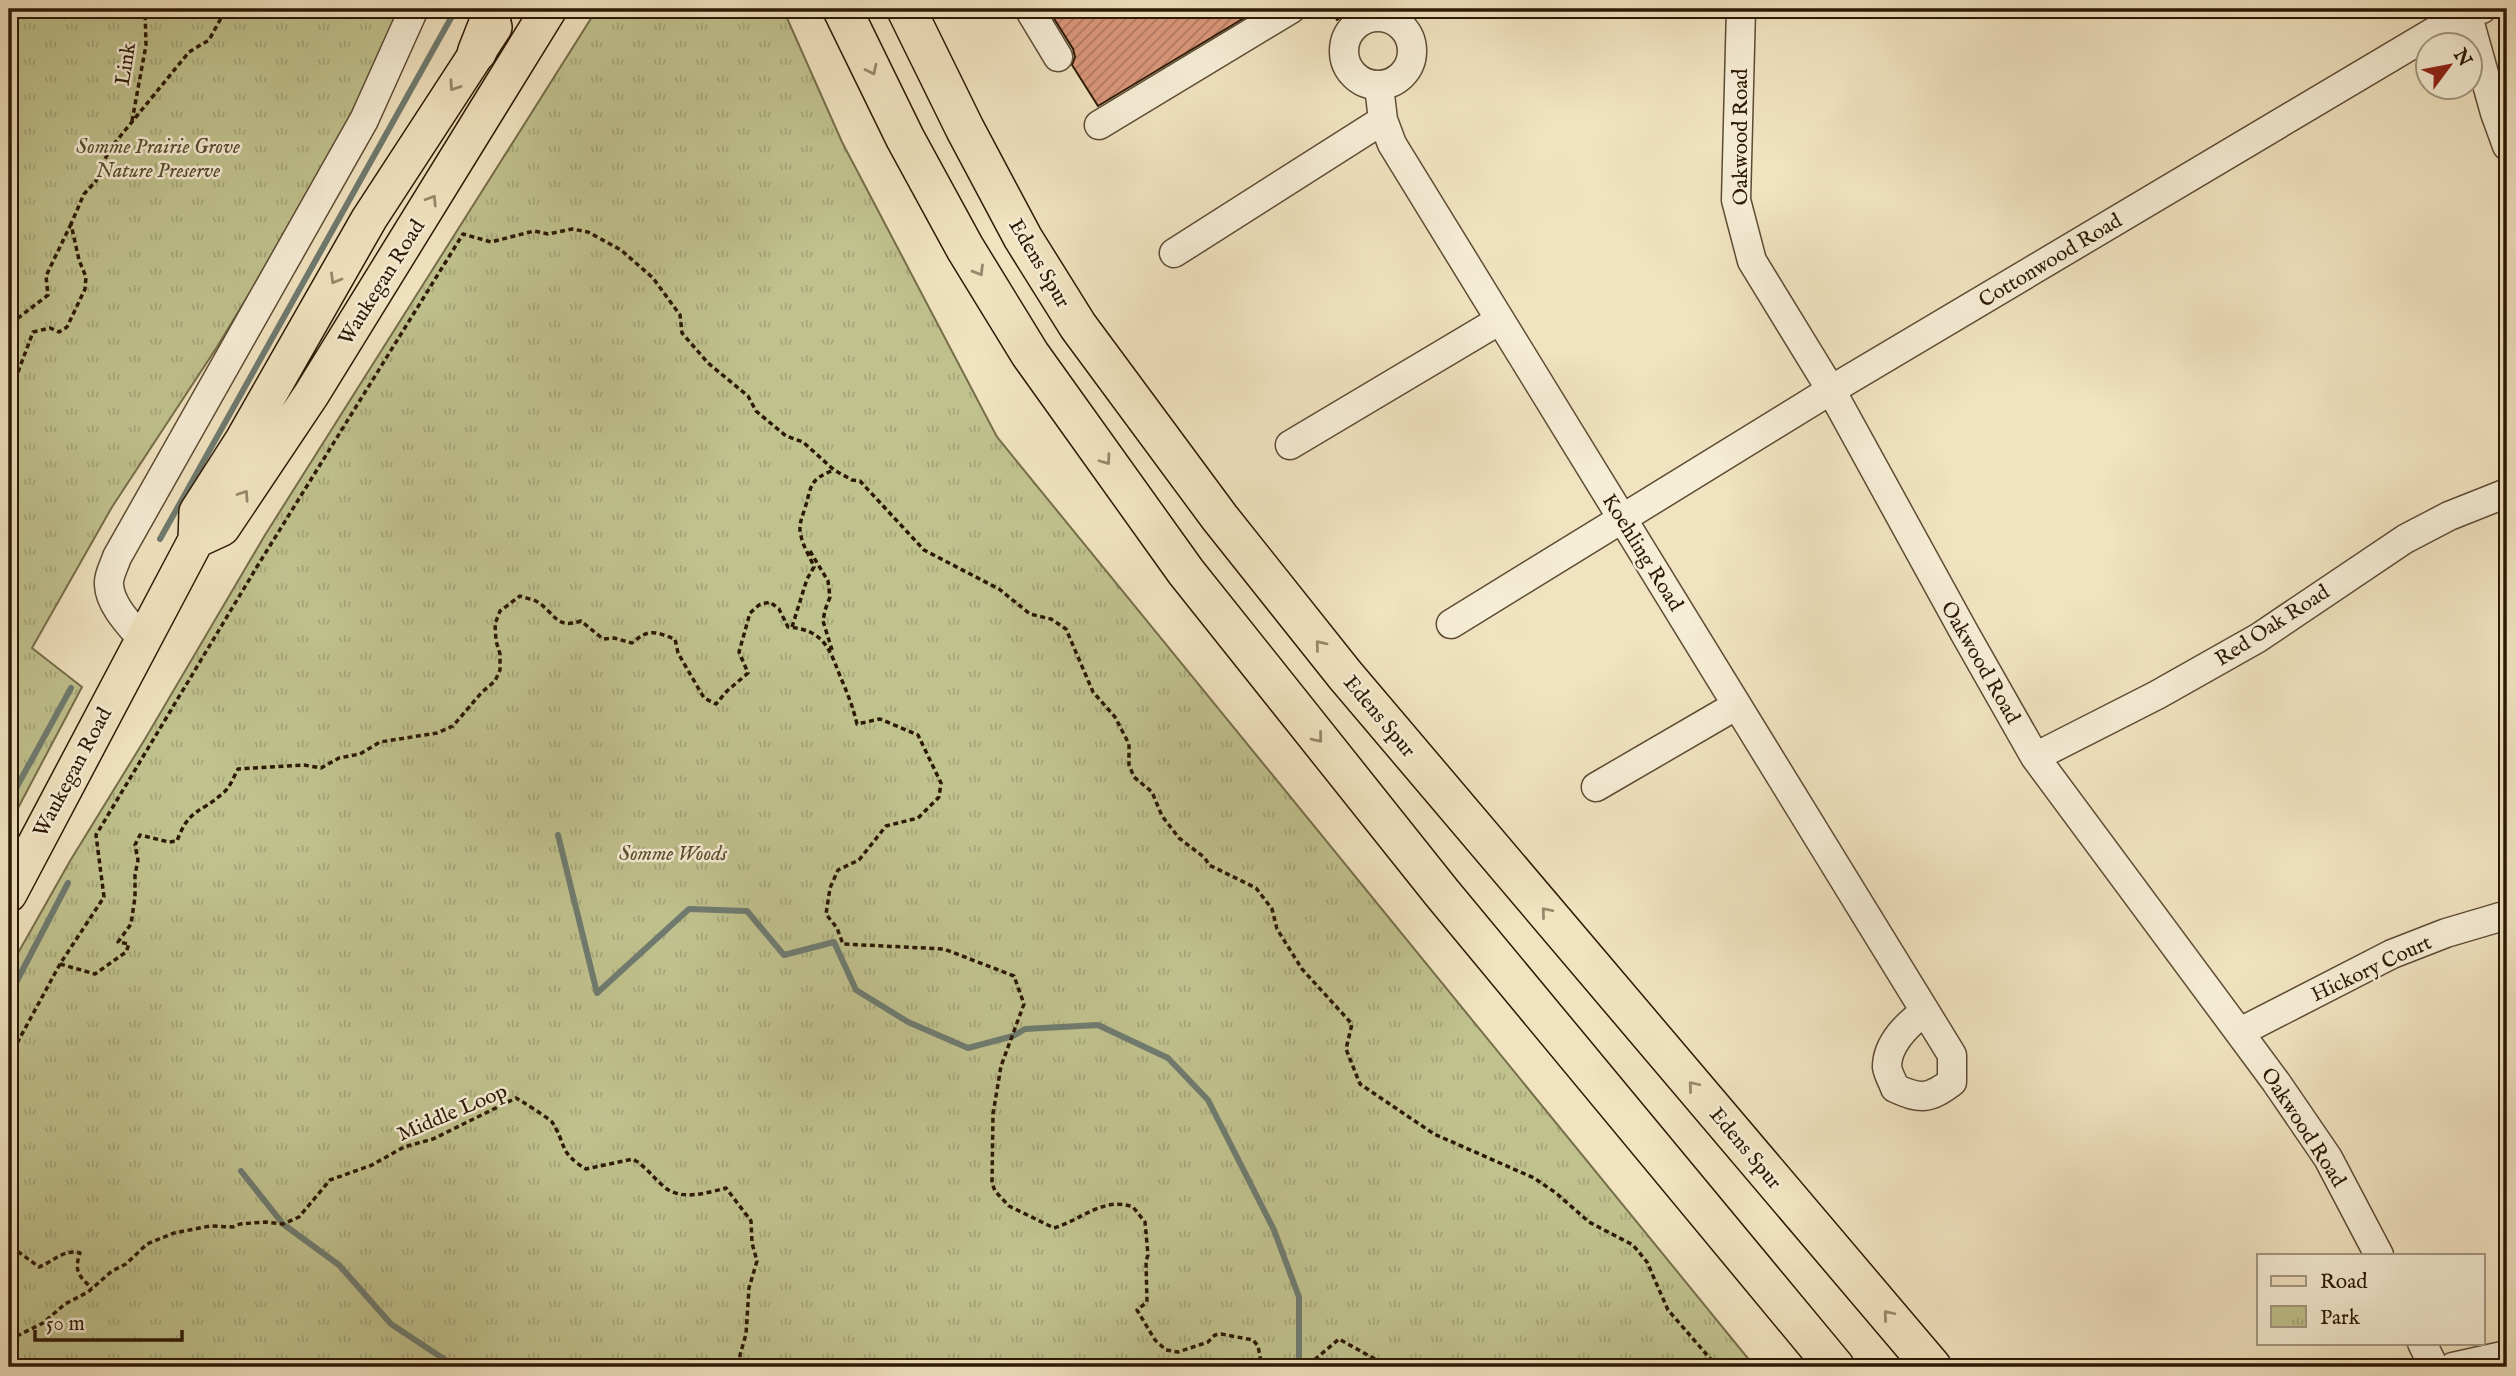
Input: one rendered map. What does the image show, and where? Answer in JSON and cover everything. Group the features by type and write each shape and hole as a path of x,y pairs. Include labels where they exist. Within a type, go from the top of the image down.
{"highway":[{"path":"477,52 494,9"},
{"path":"842,9 905,138 965,248 1030,354 1186,572 1441,893 1835,1367"},
{"name":"Edens Spur","path":"906,9 965,129 1037,260 1077,326 1220,518 1345,675 1932,1367"}],"main road":[{"name":"Waukegan Road","path":"9,894 196,540 197,512 243,440 369,219 505,9"},
{"name":"Waukegan Road","path":"196,540 222,528 312,396 550,9"}],"street":[{"path":"142,639 123,616 111,595 108,583 117,557 364,120 414,9"},
{"path":"1029,9 1058,57"},
{"path":"1099,125 1292,9"},
{"name":"Oakwood Road","path":"1741,9 1737,200 1752,261 1831,390 2035,757 2240,1032 2328,1158 2378,1254"},
{"path":"2471,10 2495,113 2507,146"},
{"name":"Cottonwood Road","path":"1451,624 1831,390 2471,10"},
{"path":"1381,16 1392,19 1409,35 1413,58 1401,78 1379,86 1357,79 1349,70 1344,47 1352,22 1381,16"},
{"name":"Koehling Road","path":"1379,86 1383,120 1392,144 1925,1011"},
{"path":"1174,253 1383,120"},
{"path":"1290,444 1500,320"},
{"name":"Red Oak Road","path":"2035,757 2157,695 2258,638 2404,538 2449,516 2507,494"},
{"path":"1596,788 1737,705"},
{"name":"Hickory Court","path":"2240,1032 2392,954 2446,933 2507,915"},
{"path":"2422,1344 2434,1367"},
{"path":"2454,1367 2507,1355"}],"path":[{"name":"Link","path":"131,123 146,45 145,9"},
{"path":"9,342 18,318 48,295 46,276 84,194 96,181 109,150 189,52 209,40 226,9"},
{"path":"1331,9 1352,22"},
{"path":"9,396 33,332 50,328 59,332 67,327 85,289 86,277 79,260 71,224"},
{"path":"9,1058 60,964 104,897 96,835 265,553 463,234 491,242 534,231 548,233 572,229 588,232 621,250 660,288 680,315 682,333 708,363 748,396 756,411 786,436 803,442 834,470 852,480 860,481 924,550 999,589 1030,614 1051,620 1066,629 1093,692 1115,717 1129,744 1129,765 1134,777 1152,792 1162,816 1179,838 1205,858 1209,865 1256,888 1272,909 1277,929 1302,969 1352,1024 1346,1049 1360,1084 1434,1134 1534,1178 1589,1222 1633,1245 1647,1262 1668,1310 1715,1367"},
{"path":"792,627 807,579 814,567 801,538 799,524 808,491 822,474 834,470"},
{"path":"801,538 824,570 828,581 831,597 823,621 857,724 880,719 918,735 941,783 939,797 918,818 886,826 859,860 838,870 830,888 826,914 837,928 843,944 944,949 1014,976 1024,1004 1002,1066 993,1114 991,1164 995,1191 1009,1206 1054,1228 1102,1206 1116,1203 1133,1207 1144,1222 1148,1255 1147,1302 1137,1310 1155,1340 1166,1350 1178,1352 1208,1342 1215,1335 1253,1339 1258,1346 1262,1367"},
{"path":"60,964 95,974 126,952 129,944 118,942 131,924 138,860 135,845 140,835 169,842 177,841 189,816 226,792 237,769 304,765 321,768 339,758 360,754 380,742 437,733 453,726 495,681 500,670 495,624 500,611 520,596 536,601 558,622 573,624 581,621 603,639 614,638 632,643 642,634 653,632 675,639 678,653 704,698 716,704 748,673 739,652 750,613 759,606 770,602 779,609 788,627 804,629 816,636 832,652"},
{"name":"Middle Loop","path":"9,1340 43,1323 65,1304 126,1264 147,1244 174,1233 210,1226 233,1227 265,1222 283,1224 299,1217 330,1180 372,1165 404,1147 433,1139 516,1098 552,1121 562,1148 573,1161 586,1169 633,1159 643,1165 665,1189 695,1197 726,1188 751,1221 752,1243 757,1261 749,1288 746,1334 740,1355 741,1367"},
{"path":"9,1237 16,1250 40,1267 54,1262 63,1254 75,1251 80,1253 76,1266 79,1277 92,1288"},
{"path":"1282,1367 1312,1362 1339,1339 1389,1367"}],"green space":[{"name":"Somme Prairie Grove Nature Preserve","path":"9,9 401,9 354,109 301,208 217,347 112,507 32,648 82,687 9,825"},
{"name":"Somme Woods","path":"597,9 783,9 842,142 997,437 1755,1367 9,1367 9,969 70,861 265,535"}],"building":[{"path":"1048,9 1259,9 1098,106 1072,65 1075,57 1073,49"}],"waterway":[{"path":"160,539 456,9"},
{"path":"9,801 71,688"},
{"path":"558,835 597,993 689,909 747,911 784,955 834,942 856,990 908,1022 968,1048 1013,1036 1025,1029 1098,1025 1168,1058 1208,1100 1274,1230 1299,1297 1299,1367"},
{"path":"9,996 68,883"},
{"path":"241,1171 283,1224 339,1265 391,1324 456,1367"}]}
